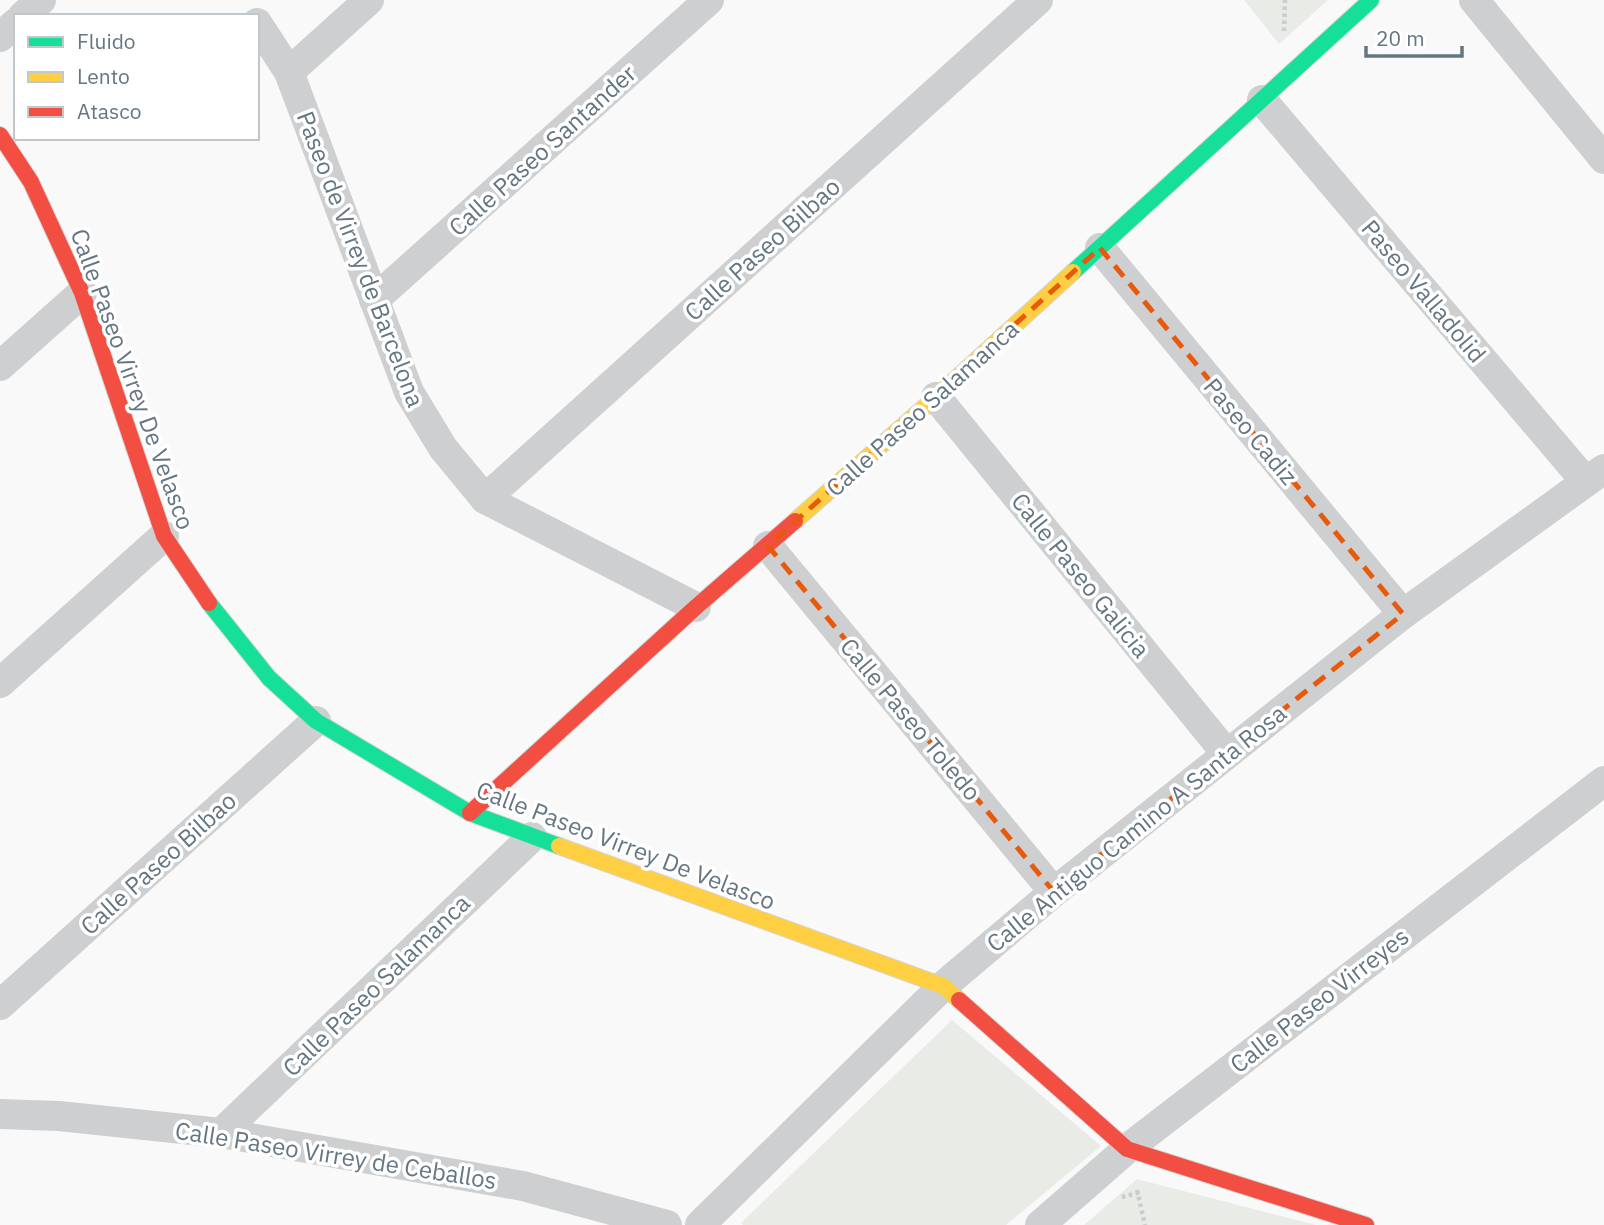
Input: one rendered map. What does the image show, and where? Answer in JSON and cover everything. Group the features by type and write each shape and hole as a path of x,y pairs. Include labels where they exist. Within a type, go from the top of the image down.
{"street":[{"path":"25,14 41,0"},
{"path":"289,72 369,0"},
{"name":"Calle Paseo Santander","path":"374,300 709,0"},
{"name":"Calle Paseo Bilbao","path":"485,499 1038,0"},
{"name":"Calle Paseo Salamanca","path":"470,813 696,607 936,397 1371,0"},
{"path":"1474,0 1604,159"},
{"path":"0,37 14,25"},
{"name":"Paseo de Virrey de Barcelona","path":"259,26 289,72 409,393 443,448 485,499 696,607"},
{"name":"Paseo Valladolid","path":"1262,100 1595,476"},
{"name":"Calle Paseo Virrey De Velasco","path":"0,135 31,182 82,293 164,536 218,617 269,678 316,721 470,813 943,986 1127,1149"},
{"name":"Paseo Cadiz","path":"1100,248 1403,614"},
{"path":"0,366 82,293"},
{"name":"Calle Paseo Galicia","path":"936,397 1226,754"},
{"name":"Calle Antiguo Camino A Santa Rosa","path":"700,1225 943,986 1054,892 1403,614 1595,476"},
{"path":"0,683 164,536"},
{"name":"Calle Paseo Toledo","path":"768,545 1054,892"},
{"name":"Calle Paseo Bilbao","path":"0,1005 316,721"},
{"name":"Calle Paseo Virreyes","path":"1040,1225 1127,1149 1604,781"},
{"name":"Calle Paseo Salamanca","path":"221,1133 532,836"},
{"name":"Calle Paseo Virrey de Ceballos","path":"0,1114 59,1116 221,1133 523,1186 667,1225"},
{"path":"1127,1149 1366,1225"}],"path":[{"path":"1119,1199 1137,1192 1149,1193"}],"highlighted area":[{"path":"1100,248 1403,614 1054,892 768,546"}],"shaded area":[{"path":"1244,0 1328,0 1279,44"},
{"path":"952,1020 1101,1146 1006,1225 741,1223"},
{"path":"1137,1179 1316,1225 1084,1225"}],"traffic: fast":[{"path":"1073,272 1371,0"},
{"path":"209,603 269,678 316,721 470,813 559,846"}],"traffic: slow":[{"path":"795,521 1073,272"},
{"path":"559,846 943,986 959,1000"}],"traffic: jam":[{"path":"0,135 31,182 82,293 164,536 209,603"},
{"path":"470,813 696,607 795,521"},
{"path":"959,1000 1127,1149 1366,1225"}]}
